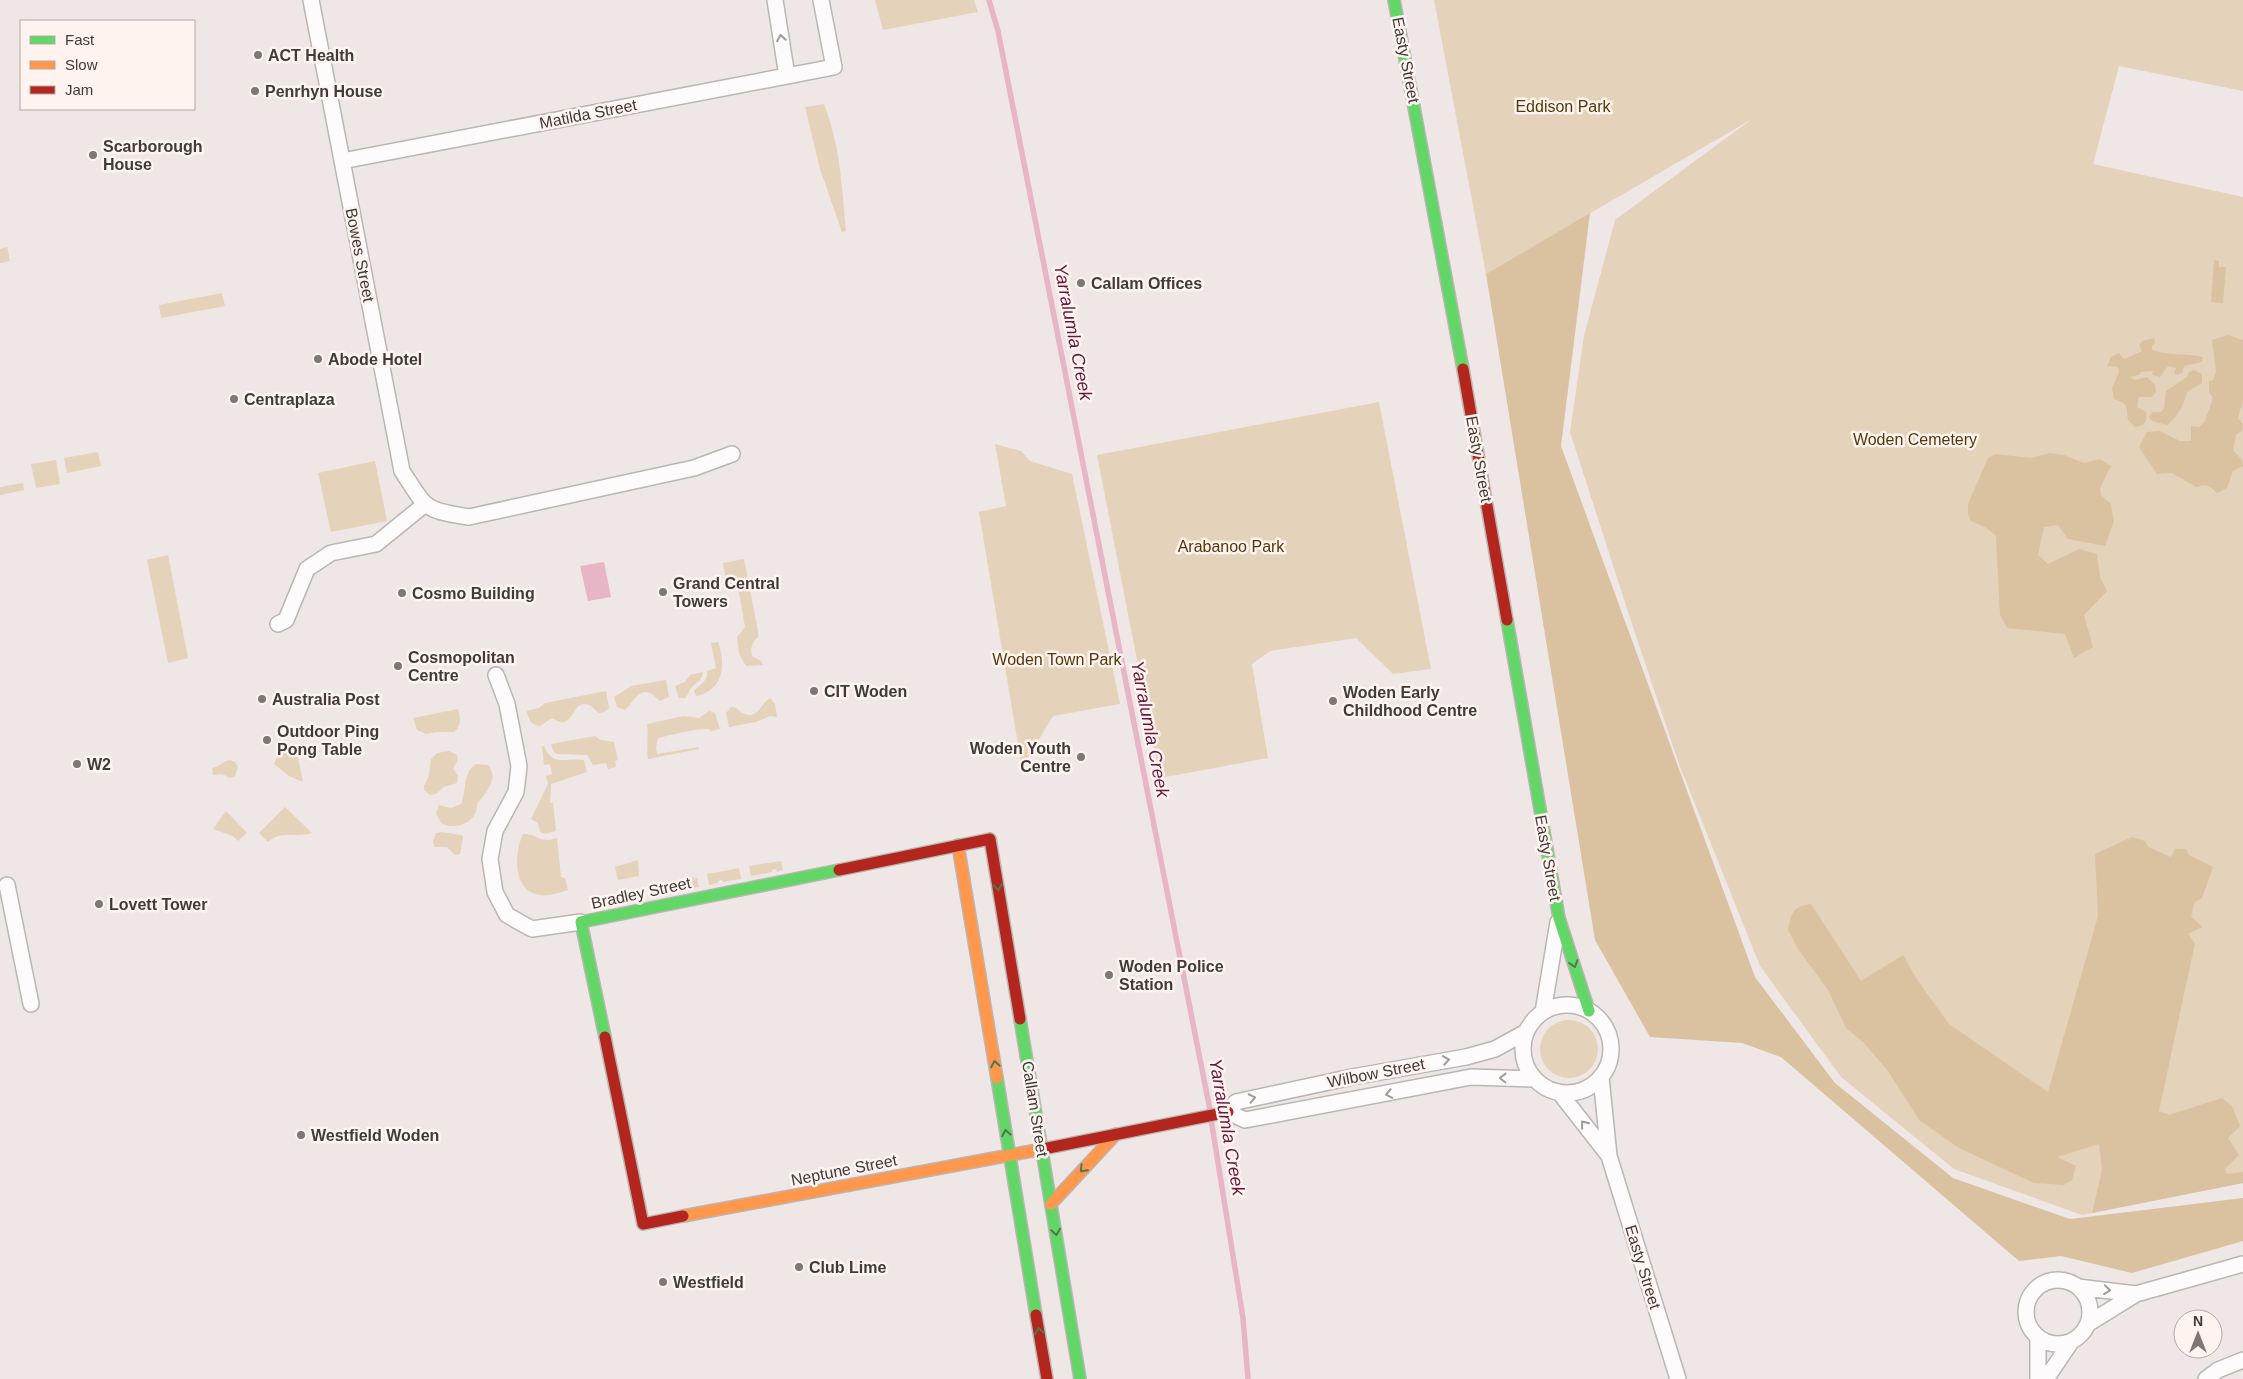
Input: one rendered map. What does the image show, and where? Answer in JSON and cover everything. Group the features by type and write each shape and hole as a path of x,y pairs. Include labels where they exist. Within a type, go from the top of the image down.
{"street":[{"name":"Bowes Street","path":"311,0 402,471 424,505"},
{"path":"775,0 787,76"},
{"name":"Matilda Street","path":"342,161 834,67 821,0"},
{"name":"Easty Street","path":"1394,0 1441,244 1559,918 1589,1011"},
{"path":"278,624 286,620 307,569 331,553 376,544 424,505 437,512 469,517 694,468 732,454"},
{"path":"496,675 507,704 519,766 516,792 495,831 490,859 495,892 507,915 532,929 581,922"},
{"name":"Bradley Street","path":"652,1223 643,1224 581,922 990,839"},
{"name":"Callam Street","path":"990,839 1080,1379"},
{"name":"Callam Street","path":"958,846 1047,1379"},
{"path":"7,884 31,1004"},
{"name":"Easty Street","path":"1543,1012 1559,918"},
{"path":"1554,1006 1578,1006 1601,1020 1609,1034 1611,1049 1609,1064 1601,1077 1582,1090 1571,1093 1546,1088 1534,1079 1527,1068 1523,1057 1523,1044 1526,1032 1533,1020 1543,1012 1554,1006"},
{"name":"Wilbow Street","path":"1042,1149 1228,1112 1236,1102 1352,1077 1466,1057 1495,1049 1526,1032"},
{"name":"Wilbow Street","path":"1228,1112 1245,1120 1471,1077 1534,1079"},
{"name":"Easty Street","path":"1601,1077 1609,1156 1678,1379"},
{"name":"Easty Street","path":"1560,1092 1609,1156"},
{"path":"1051,1204 1116,1134"},
{"name":"Neptune Street","path":"652,1223 1042,1149"},
{"path":"2046,1379 2071,1342 2079,1337 2088,1323 2136,1294 2243,1264"},
{"path":"2071,1342 2054,1344 2038,1338 2031,1330 2027,1321 2026,1306 2032,1292 2044,1283 2059,1280 2069,1282 2085,1294 2089,1303 2088,1323"},
{"path":"2078,1287 2136,1294"},
{"path":"2038,1338 2038,1379"},
{"path":"2206,1379 2218,1370 2243,1360"}],"green space":[{"path":"875,0 974,0 978,12 883,30"},
{"name":"Woden Cemetery","path":"1434,0 2243,0 2243,91 2119,66 2093,164 2243,197 2243,1183 2082,1215 1954,1169 1841,1077 1760,966 1679,764 1570,432 1584,336 1615,220 1752,119 1486,274"},
{"path":"824,104 834,135 840,166 846,231 842,232 820,169 805,107"},
{"path":"7,247 10,261 0,263 0,249"},
{"path":"222,293 225,306 161,318 159,305"},
{"name":"Arabanoo Park","path":"1379,402 1431,669 1393,674 1356,638 1270,651 1252,664 1268,758 1160,778 1097,455"},
{"name":"Woden Town Park","path":"995,444 1021,451 1030,461 1072,474 1120,704 1053,716 1022,768 979,512 1006,506"},
{"path":"98,452 101,466 67,473 64,458"},
{"path":"56,460 60,484 36,488 31,464"},
{"path":"375,461 387,521 331,532 318,473"},
{"path":"23,483 24,490 0,495 0,487"},
{"path":"168,555 188,658 168,663 147,560"},
{"path":"744,559 758,631 758,637 752,645 751,653 763,665 746,666 739,654 737,637 745,627 739,592 726,580 723,563"},
{"path":"718,642 722,659 720,675 712,688 696,696 694,691 705,680 707,671 716,668 711,643"},
{"path":"703,672 686,697 679,698 675,686 685,682 690,675"},
{"path":"666,680 669,697 660,701 646,692 639,694 625,710 617,707 614,697 631,686"},
{"path":"606,691 609,708 604,712 599,713 589,705 584,704 577,707 568,720 564,722 552,718 540,726 532,723 528,717 527,711 539,708 545,703"},
{"path":"770,698 775,704 777,717 770,716 756,722 729,727 726,713 731,707 749,715 756,712"},
{"path":"458,709 460,722 454,732 426,734 417,730 413,718"},
{"path":"709,711 715,713 720,729 710,731 709,729 697,730 658,738 656,747 657,754 699,747 699,749 648,759 647,724 684,716 699,718"},
{"path":"595,736 601,740 614,742 618,760 615,761 616,767 608,769 606,763 593,765 587,755 557,754 553,751 551,744"},
{"path":"287,746 297,753 303,782 289,776 274,764 281,748"},
{"path":"542,746 556,759 584,760 587,772 551,784 550,803 553,803 556,831 545,834 540,832 538,823 531,819 548,784 546,776 552,774 550,764 544,765"},
{"path":"449,751 457,755 458,759 453,769 458,776 457,783 444,787 436,794 430,795 424,790 424,786 429,775 431,759 437,753"},
{"path":"230,760 235,762 238,767 235,776 230,778 222,774 213,775 212,768"},
{"path":"477,764 488,765 491,770 492,781 477,804 473,816 465,824 459,826 441,823 436,813 439,805 451,808 461,804 469,771"},
{"path":"285,807 312,833 278,836 268,842 259,833"},
{"path":"226,811 247,833 238,841 233,836 213,829"},
{"path":"442,832 463,837 460,854 455,855 447,847 434,847 433,841 436,833"},
{"path":"523,834 545,840 557,838 561,877 565,878 568,890 551,895 541,895 532,893 525,887 520,880 517,861"},
{"path":"638,860 639,876 618,880 615,867"},
{"path":"781,861 783,870 777,872 776,869 772,870 772,872 751,876 749,866"},
{"path":"739,868 741,879 723,882 722,880 709,885 707,874"},
{"path":"693,877 694,879 697,878 699,887 669,891 666,888 666,883"},
{"path":"1563,1020 1575,1020 1590,1028 1598,1043 1598,1055 1590,1070 1575,1078 1563,1078 1548,1070 1540,1055 1540,1043 1548,1028"}],"shaded area":[{"path":"1590,213 1561,446 1755,977 1835,1083 1953,1178 2070,1219 2243,1198 2243,1241 2132,1273 2061,1256 2019,1261 1781,1057 1742,1043 1650,1037 1595,940 1486,274"},
{"path":"2214,260 2219,261 2219,267 2226,267 2223,303 2211,302"},
{"path":"2228,335 2243,340 2243,401 2238,418 2243,424 2242,431 2236,435 2233,450 2242,460 2243,466 2233,471 2227,488 2217,493 2208,486 2196,487 2172,473 2157,474 2139,447 2147,432 2160,431 2180,441 2191,441 2191,426 2199,427 2205,421 2213,398 2209,392 2209,381 2213,380 2216,371 2212,340"},
{"path":"2154,338 2155,343 2152,346 2152,350 2203,357 2202,362 2184,366 2182,373 2177,375 2174,373 2176,368 2168,366 2160,377 2152,375 2153,371 2141,372 2139,375 2130,377 2135,380 2147,377 2155,385 2156,392 2152,397 2139,397 2137,407 2146,412 2146,420 2143,425 2135,427 2128,420 2127,409 2124,404 2114,399 2112,388 2119,372 2118,367 2107,366 2111,357 2119,353 2124,359 2142,351 2139,345 2142,341"},
{"path":"2194,370 2202,374 2202,383 2187,392 2182,406 2174,418 2167,425 2152,421 2149,417 2152,412 2161,412 2164,408 2166,391"},
{"path":"2050,453 2064,455 2084,463 2100,459 2111,466 2100,488 2101,495 2111,504 2114,521 2105,546 2068,539 2058,525 2044,527 2038,555 2048,564 2079,549 2097,554 2100,577 2107,591 2084,615 2093,647 2074,658 2065,634 2007,628 2000,615 1996,536 1985,527 1971,521 1968,514 1968,504 1988,458 1996,454 2031,458"},
{"path":"604,562 611,597 588,601 580,566"},
{"path":"2132,837 2145,841 2148,847 2171,857 2175,849 2186,849 2189,855 2213,867 2202,898 2195,902 2191,916 2202,927 2188,934 2195,943 2159,1111 2169,1115 2222,1098 2232,1106 2240,1126 2228,1138 2239,1155 2225,1169 2227,1174 2243,1172 2243,1183 2092,1213 2102,1170 2099,1144 2057,1157 2076,1166 2072,1180 2064,1185 2034,1183 1959,1148 1919,1120 1888,1071 1864,1043 1846,1028 1828,990 1798,949 1788,930 1794,911 1811,904 1861,981 1903,955 1918,981 1949,1024 2048,1092 2098,916 2095,854"}],"waterway":[{"name":"Yarralumla Creek","path":"989,0 998,31 1210,1110"},
{"name":"Yarralumla Creek","path":"1211,1119 1243,1318 1248,1379"}],"traffic: fast":[{"path":"1394,0 1463,369"},
{"path":"1507,620 1559,918 1589,1011"},
{"path":"605,1037 581,922 839,870"},
{"path":"1020,1019 1080,1379"},
{"path":"997,1078 1036,1315"}],"traffic: slow":[{"path":"958,845 997,1078"},
{"path":"1051,1204 1116,1134"},
{"path":"683,1216 1048,1148"}],"traffic: jam":[{"path":"1463,369 1507,620"},
{"path":"839,870 990,839 1020,1019"},
{"path":"605,1037 643,1224 683,1216"},
{"path":"1048,1148 1228,1112"},
{"path":"1036,1315 1047,1379"}],"place":[{"name":"ACT Health","path":"258,55"},
{"name":"Penrhyn House","path":"255,91"},
{"name":"Scarborough House","path":"93,155"},
{"name":"Callam Offices","path":"1081,283"},
{"name":"Abode Hotel","path":"318,359"},
{"name":"Centraplaza","path":"234,399"},
{"name":"Grand Central Towers","path":"663,592"},
{"name":"Cosmo Building","path":"402,593"},
{"name":"Cosmopolitan Centre","path":"398,666"},
{"name":"CIT Woden","path":"814,691"},
{"name":"Australia Post","path":"262,699"},
{"name":"Woden Early Childhood Centre","path":"1333,701"},
{"name":"Outdoor Ping Pong Table","path":"267,740"},
{"name":"Woden Youth Centre","path":"1081,757"},
{"name":"W2","path":"77,764"},
{"name":"Lovett Tower","path":"99,904"},
{"name":"Woden Police Station","path":"1109,975"},
{"name":"Westfield Woden","path":"301,1135"},
{"name":"Club Lime","path":"799,1267"},
{"name":"Westfield","path":"663,1282"}],"park label":[{"name":"Eddison Park","path":"1563,106"}]}
